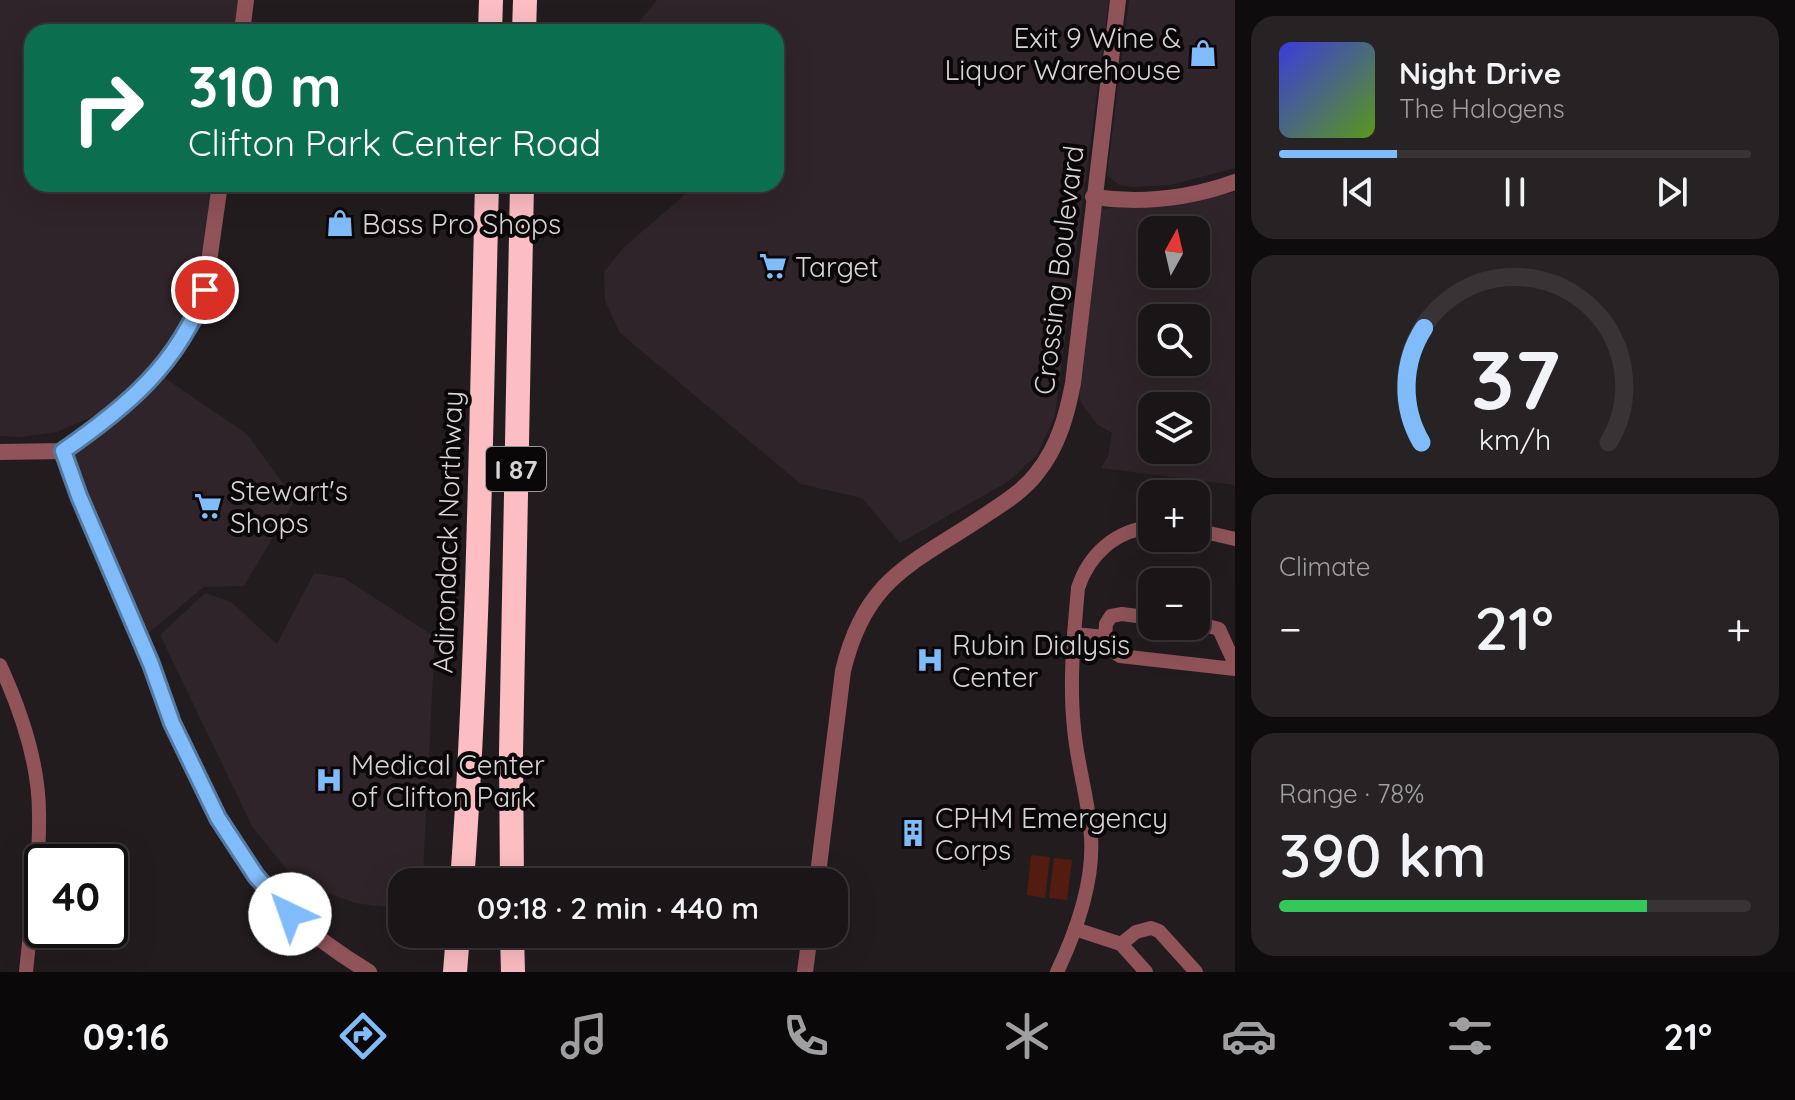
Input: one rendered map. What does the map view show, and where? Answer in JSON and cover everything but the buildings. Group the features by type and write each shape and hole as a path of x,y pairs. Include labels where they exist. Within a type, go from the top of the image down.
{"highway":[{"path":"490,24 491,0"},
{"path":"524,24 525,0"},
{"name":"Adirondack Northway","path":"463,868 478,550 487,192"},
{"name":"I 87","path":"512,868 511,753 522,192"},
{"path":"455,972 457,948"},
{"path":"512,948 513,972"}],"street":[{"path":"243,24 246,0"},
{"name":"Crossing Boulevard","path":"819,868 843,671 851,639 865,610 898,572 1013,496 1037,474 1065,421 1073,383 1118,0"},
{"path":"1093,197 1173,199 1203,194 1235,182"},
{"path":"0,452 63,451 89,433 170,358 195,320 205,290 219,192"},
{"path":"63,451 151,664 172,723 218,818 256,876 290,914 328,946 369,972"},
{"path":"1057,972 1075,929 1090,868 1092,840 1072,702 1078,588 1083,572 1096,552 1117,537 1138,531"},
{"path":"1210,533 1235,539"},
{"path":"1138,616 1111,616 1106,624 1107,647 1120,656 1235,667 1219,629 1210,627"},
{"path":"1074,634 1105,637"},
{"path":"0,665 16,699 38,796 39,836 26,972"},
{"path":"1121,944 1136,932 1151,928 1159,931 1196,972"},
{"path":"1075,929 1121,944 1146,972"},
{"path":"805,972 808,948"}],"shaded area":[{"path":"0,0 240,0 236,24 24,24 24,192 213,192 193,303 156,362 101,413 57,432 0,436"},
{"path":"657,0 1109,0 1055,416 1037,455 1009,481 900,543 862,498 801,484 620,333 605,301 604,272 624,247 687,192 784,192 784,24 638,24"},
{"path":"1129,0 1235,0 1235,168 1171,185 1119,185 1107,175"},
{"path":"1235,192 1235,485 1101,468 1108,456 1112,433 1097,424 1081,403 1079,393 1101,209"},
{"path":"162,376 247,434 295,500 244,586 204,587 146,635 72,453"},
{"name":"Medical Center of Clifton Park","path":"314,573 344,578 435,637 423,868 388,868 388,904 384,907 355,903 297,882 253,828 160,635 205,593 231,602 277,644"},
{"path":"1031,855 1050,857 1045,898 1027,895"},
{"path":"1054,858 1072,860 1067,900 1049,898"}],"place":[{"name":"Exit 9 Wine & Liquor Warehouse","path":"1203,53"},
{"name":"Bass Pro Shops","path":"340,223"},
{"name":"Target","path":"773,266"},
{"name":"Stewart's Shops","path":"208,506"},
{"name":"Rubin Dialysis Center","path":"930,660"},
{"name":"Medical Center of Clifton Park","path":"329,780"},
{"name":"CPHM Emergency Corps","path":"913,833"}],"route":[{"path":"205,290 195,320 170,358 108,417 63,451 151,664 172,723 218,818 256,876 290,914"}]}
